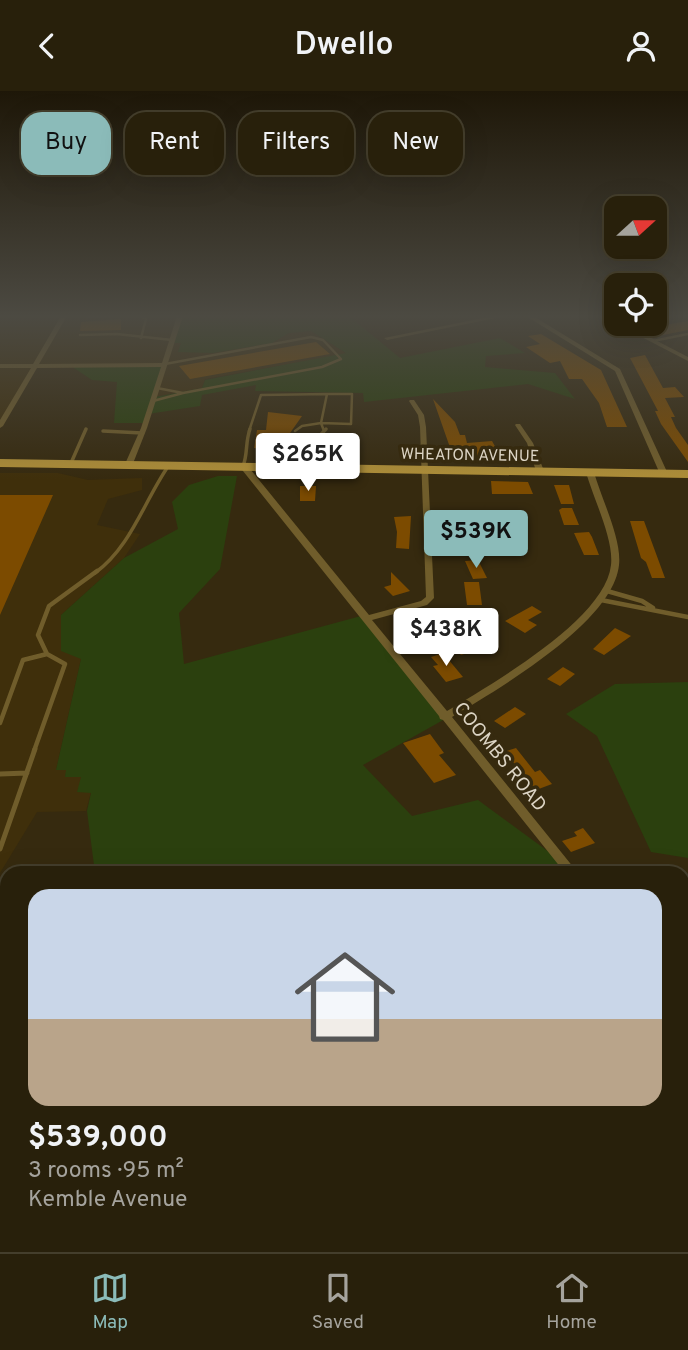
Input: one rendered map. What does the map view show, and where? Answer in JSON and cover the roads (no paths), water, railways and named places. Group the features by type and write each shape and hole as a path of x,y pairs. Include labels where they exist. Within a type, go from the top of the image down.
{"main road":[{"name":"WHEATON AVENUE","path":"0,463 688,474"}],"street":[{"path":"0,426 32,370"},
{"path":"129,464 163,370"},
{"path":"618,370 664,474"},
{"path":"365,619 424,603 430,598 423,421 412,401"},
{"path":"0,410 9,410"},
{"path":"518,425 530,443 540,471"},
{"name":"COOMBS ROAD","path":"243,466 566,866"},
{"path":"444,717 566,634 604,596 614,576 614,555 590,472"}],"lane":[{"path":"153,401 305,370"},
{"path":"157,388 183,393"},
{"path":"321,424 327,394"},
{"path":"243,466 247,457 244,446 261,395 352,394 351,424 303,425 295,431"},
{"path":"291,467 297,449 320,436 326,429 321,424"},
{"path":"71,463 86,429"},
{"path":"103,431 142,432"},
{"path":"294,437 293,445 297,449"},
{"path":"0,849 65,664 47,654 38,635 50,605 106,565 124,546 150,493 169,464"},
{"path":"604,596 642,601 654,609"},
{"path":"604,596 640,610 654,609 688,617"},
{"path":"0,723 23,660 47,654"},
{"path":"0,774 27,773"}]}
